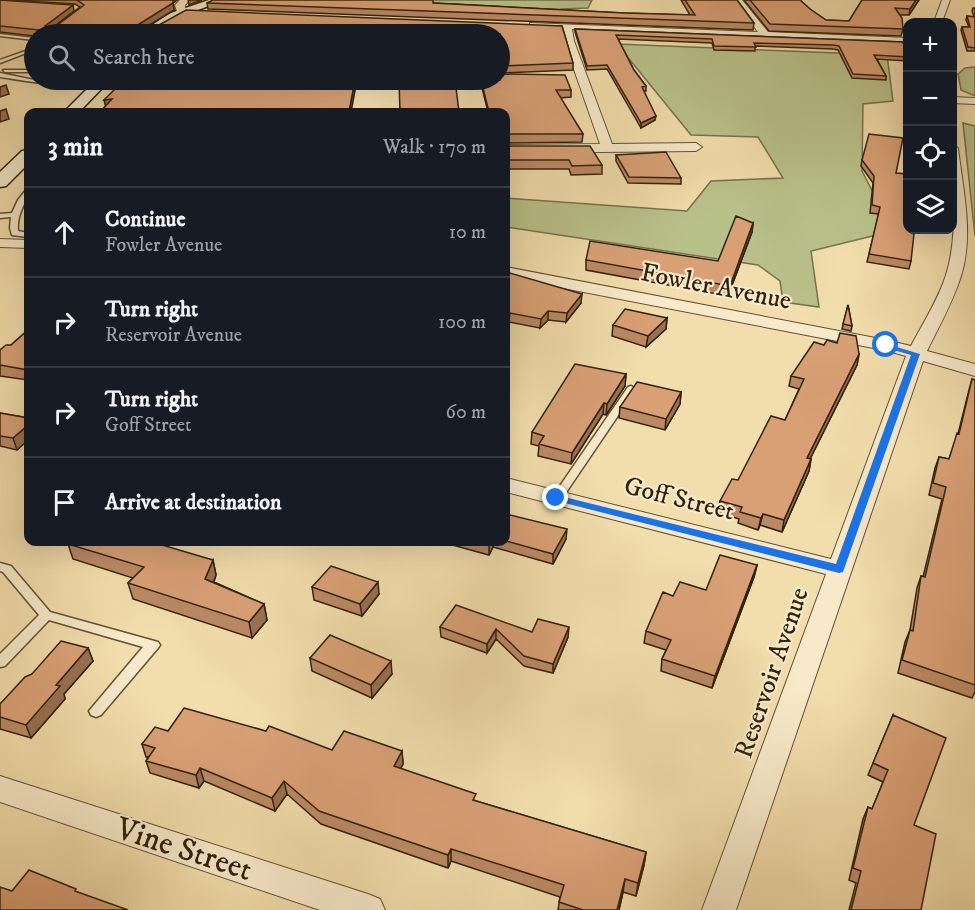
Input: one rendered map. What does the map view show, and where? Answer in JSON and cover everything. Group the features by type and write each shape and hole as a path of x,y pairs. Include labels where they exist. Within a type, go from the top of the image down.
{"main road":[{"path":"159,24 183,6 220,0"},
{"path":"75,108 93,90"},
{"path":"3,174 24,157"}],"street":[{"path":"738,0 765,35"},
{"path":"939,18 946,0"},
{"path":"183,6 208,13"},
{"path":"519,25 903,41"},
{"path":"567,26 569,41 607,148"},
{"path":"570,77 582,77"},
{"path":"957,100 975,101"},
{"path":"510,149 696,147"},
{"name":"Reservoir Avenue","path":"719,910 916,354 948,292 959,247 954,180"},
{"path":"0,243 24,244"},
{"name":"Fowler Avenue","path":"510,273 886,345 975,370"},
{"name":"Goff Street","path":"510,486 839,569"},
{"name":"Vine Street","path":"0,789 368,910"}],"lane":[{"path":"0,35 24,38"},
{"path":"0,62 24,53"},
{"path":"0,73 24,72"},
{"path":"0,73 24,77"},
{"path":"24,196 15,215 13,230 15,233 24,234"},
{"path":"0,216 15,215"},
{"path":"556,498 631,389"},
{"path":"0,567 7,569 46,615 153,645 96,711"},
{"path":"0,662 46,615"}],"green space":[{"path":"284,0 592,0 588,8 561,9 556,14"},
{"path":"617,44 887,55 893,101 863,104 862,171 893,231 811,251 819,307 783,302 780,281 758,265 510,228 510,198 687,211 711,181 783,178 758,137 691,135"},
{"path":"975,67 975,96 961,90 958,74 965,68"},
{"path":"963,123 975,126 975,236"}],"building":[{"path":"0,0 73,5 48,24 24,24 24,28 0,26"},
{"path":"77,0 173,0 173,3 139,24 59,24 84,5"},
{"path":"213,0 433,0 433,3 695,15 685,0 737,0 754,23 207,3"},
{"path":"750,0 800,0 826,20 849,21 862,0 916,0 910,9 895,8 902,18 903,29 770,24"},
{"path":"186,10 562,26 573,63 510,66 510,24 161,24"},
{"path":"967,16 975,17 975,48 968,47 962,27 970,27"},
{"path":"575,29 903,42 903,57 874,55 886,76 853,74 839,46 833,45 754,43 756,47 714,46 712,39 616,35 634,70 646,86 642,87 656,116 641,123 607,65 587,66"},
{"path":"510,74 565,75 571,90 556,90 583,134 510,134 510,108 488,108 484,90 510,90"},
{"path":"114,90 353,90 350,108 104,108 112,99 104,100"},
{"path":"399,90 456,90 458,108 400,108"},
{"path":"869,134 903,138 896,173 903,174 903,234 914,234 911,261 869,254 880,207 872,205 874,176 862,160"},
{"path":"510,146 590,146 602,165 572,166 569,160 510,160"},
{"path":"666,152 681,178 629,177 616,155"},
{"path":"736,216 753,223 730,286 586,260 590,241 718,261"},
{"path":"510,273 582,294 567,313 548,311 541,319 510,313"},
{"path":"848,305 852,326 843,324"},
{"path":"625,309 667,318 648,336 613,325"},
{"path":"840,333 856,336 859,354 807,458 811,459 784,520 763,514 761,518 740,512 742,507 720,501 732,479 738,480 771,416 785,420 804,379 791,376 814,342 824,345 827,340 837,343"},
{"path":"24,334 24,369 0,365 0,350 6,345 11,345"},
{"path":"575,364 626,374 572,453 539,444 544,436 532,432"},
{"path":"972,379 975,380 975,685 902,660 910,630 913,631 921,576 925,577 946,487 933,483 939,457 949,459 957,433 959,434"},
{"path":"637,382 681,392 666,419 620,407"},
{"path":"0,413 24,417 24,428 13,438 0,436"},
{"path":"510,515 567,529 553,554 510,542"},
{"path":"75,546 166,546 213,560 205,579 264,604 249,622 128,583 144,567"},
{"path":"720,555 757,565 715,676 662,659 671,640 646,631 663,592 673,596 680,582 706,590"},
{"path":"331,566 378,582 360,604 312,587"},
{"path":"456,605 532,632 538,619 569,627 553,664 524,656 496,629 487,644 440,627"},
{"path":"330,635 391,661 371,685 310,658"},
{"path":"61,641 88,648 56,685 60,686 26,725 0,717 0,704 25,677 32,674"},
{"path":"184,708 266,731 269,726 332,750 344,731 402,751 394,766 476,794 473,800 646,852 638,883 625,879 617,910 583,910 559,902 564,885 451,849 448,855 319,811 284,781 272,798 200,768 196,775 146,761 155,748 142,744 155,727 168,731"},
{"path":"893,715 946,738 914,825 936,834 921,910 851,910 861,871 853,868 868,807 872,809 888,770 873,763"},
{"path":"29,870 76,889 75,891 128,910 0,910 0,887 12,891"}],"route":[{"path":"556,498 839,569 916,354 886,345"}]}
